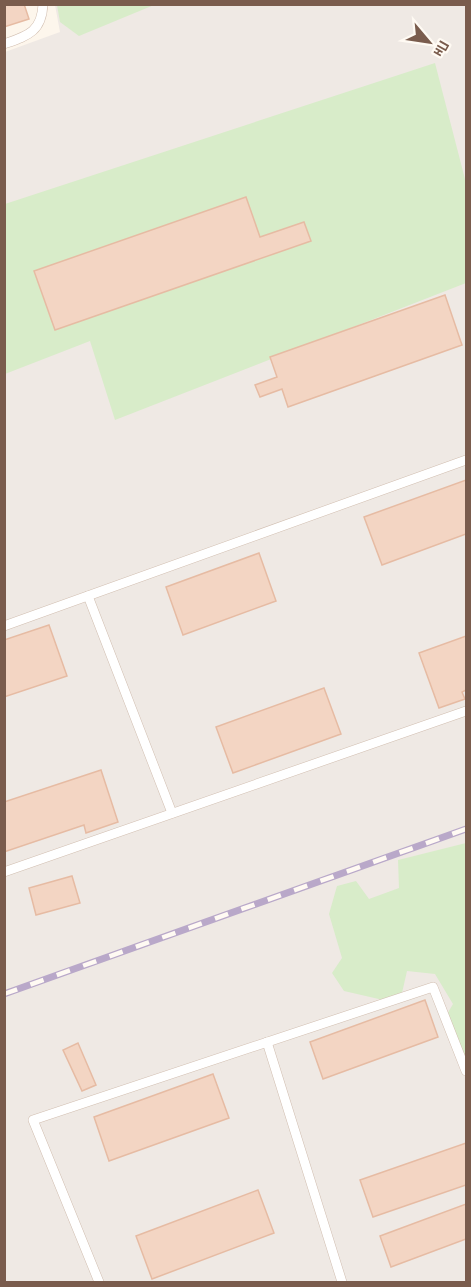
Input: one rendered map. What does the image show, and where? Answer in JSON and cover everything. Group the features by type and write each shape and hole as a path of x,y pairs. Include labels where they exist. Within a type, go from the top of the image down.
{"lane":[{"path":"4,44 31,34 42,16 43,4"},
{"path":"4,626 466,460"},
{"path":"88,596 172,813"},
{"path":"4,872 466,711"},
{"path":"99,1282 33,1120 433,987 466,1071"},
{"path":"267,1042 342,1282"}],"shaded area":[{"path":"55,5 466,5 466,1282 5,1282 5,52 60,32"}],"green space":[{"path":"57,4 154,5 79,36 60,22"},
{"path":"435,63 466,183 466,283 115,420 90,341 5,374 5,204"},
{"path":"466,843 466,1070 443,1021 453,1004 435,974 407,971 402,993 383,1000 344,991 332,973 342,958 329,914 337,886 356,881 369,899 399,888 398,860"}],"building":[{"path":"4,4 24,4 29,19 4,27"},
{"path":"246,197 260,237 304,222 311,241 55,330 34,271"},
{"path":"445,295 462,345 288,407 282,389 260,397 255,385 277,377 270,357"},
{"path":"466,480 466,534 382,565 364,517"},
{"path":"259,553 276,601 183,635 166,587"},
{"path":"49,625 67,676 4,697 4,640"},
{"path":"466,636 466,690 462,692 465,699 439,708 419,653"},
{"path":"324,688 341,734 233,773 216,727"},
{"path":"101,770 118,822 86,833 84,825 4,852 4,802"},
{"path":"72,876 80,903 36,915 29,888"},
{"path":"425,1000 438,1037 323,1079 310,1042"},
{"path":"78,1043 96,1085 82,1091 63,1050"},
{"path":"213,1074 229,1118 109,1161 94,1117"},
{"path":"466,1143 466,1185 373,1217 360,1180"},
{"path":"258,1190 274,1233 152,1279 136,1236"},
{"path":"466,1204 466,1239 391,1267 380,1236"}],"railway":[{"path":"4,994 466,829"}]}
